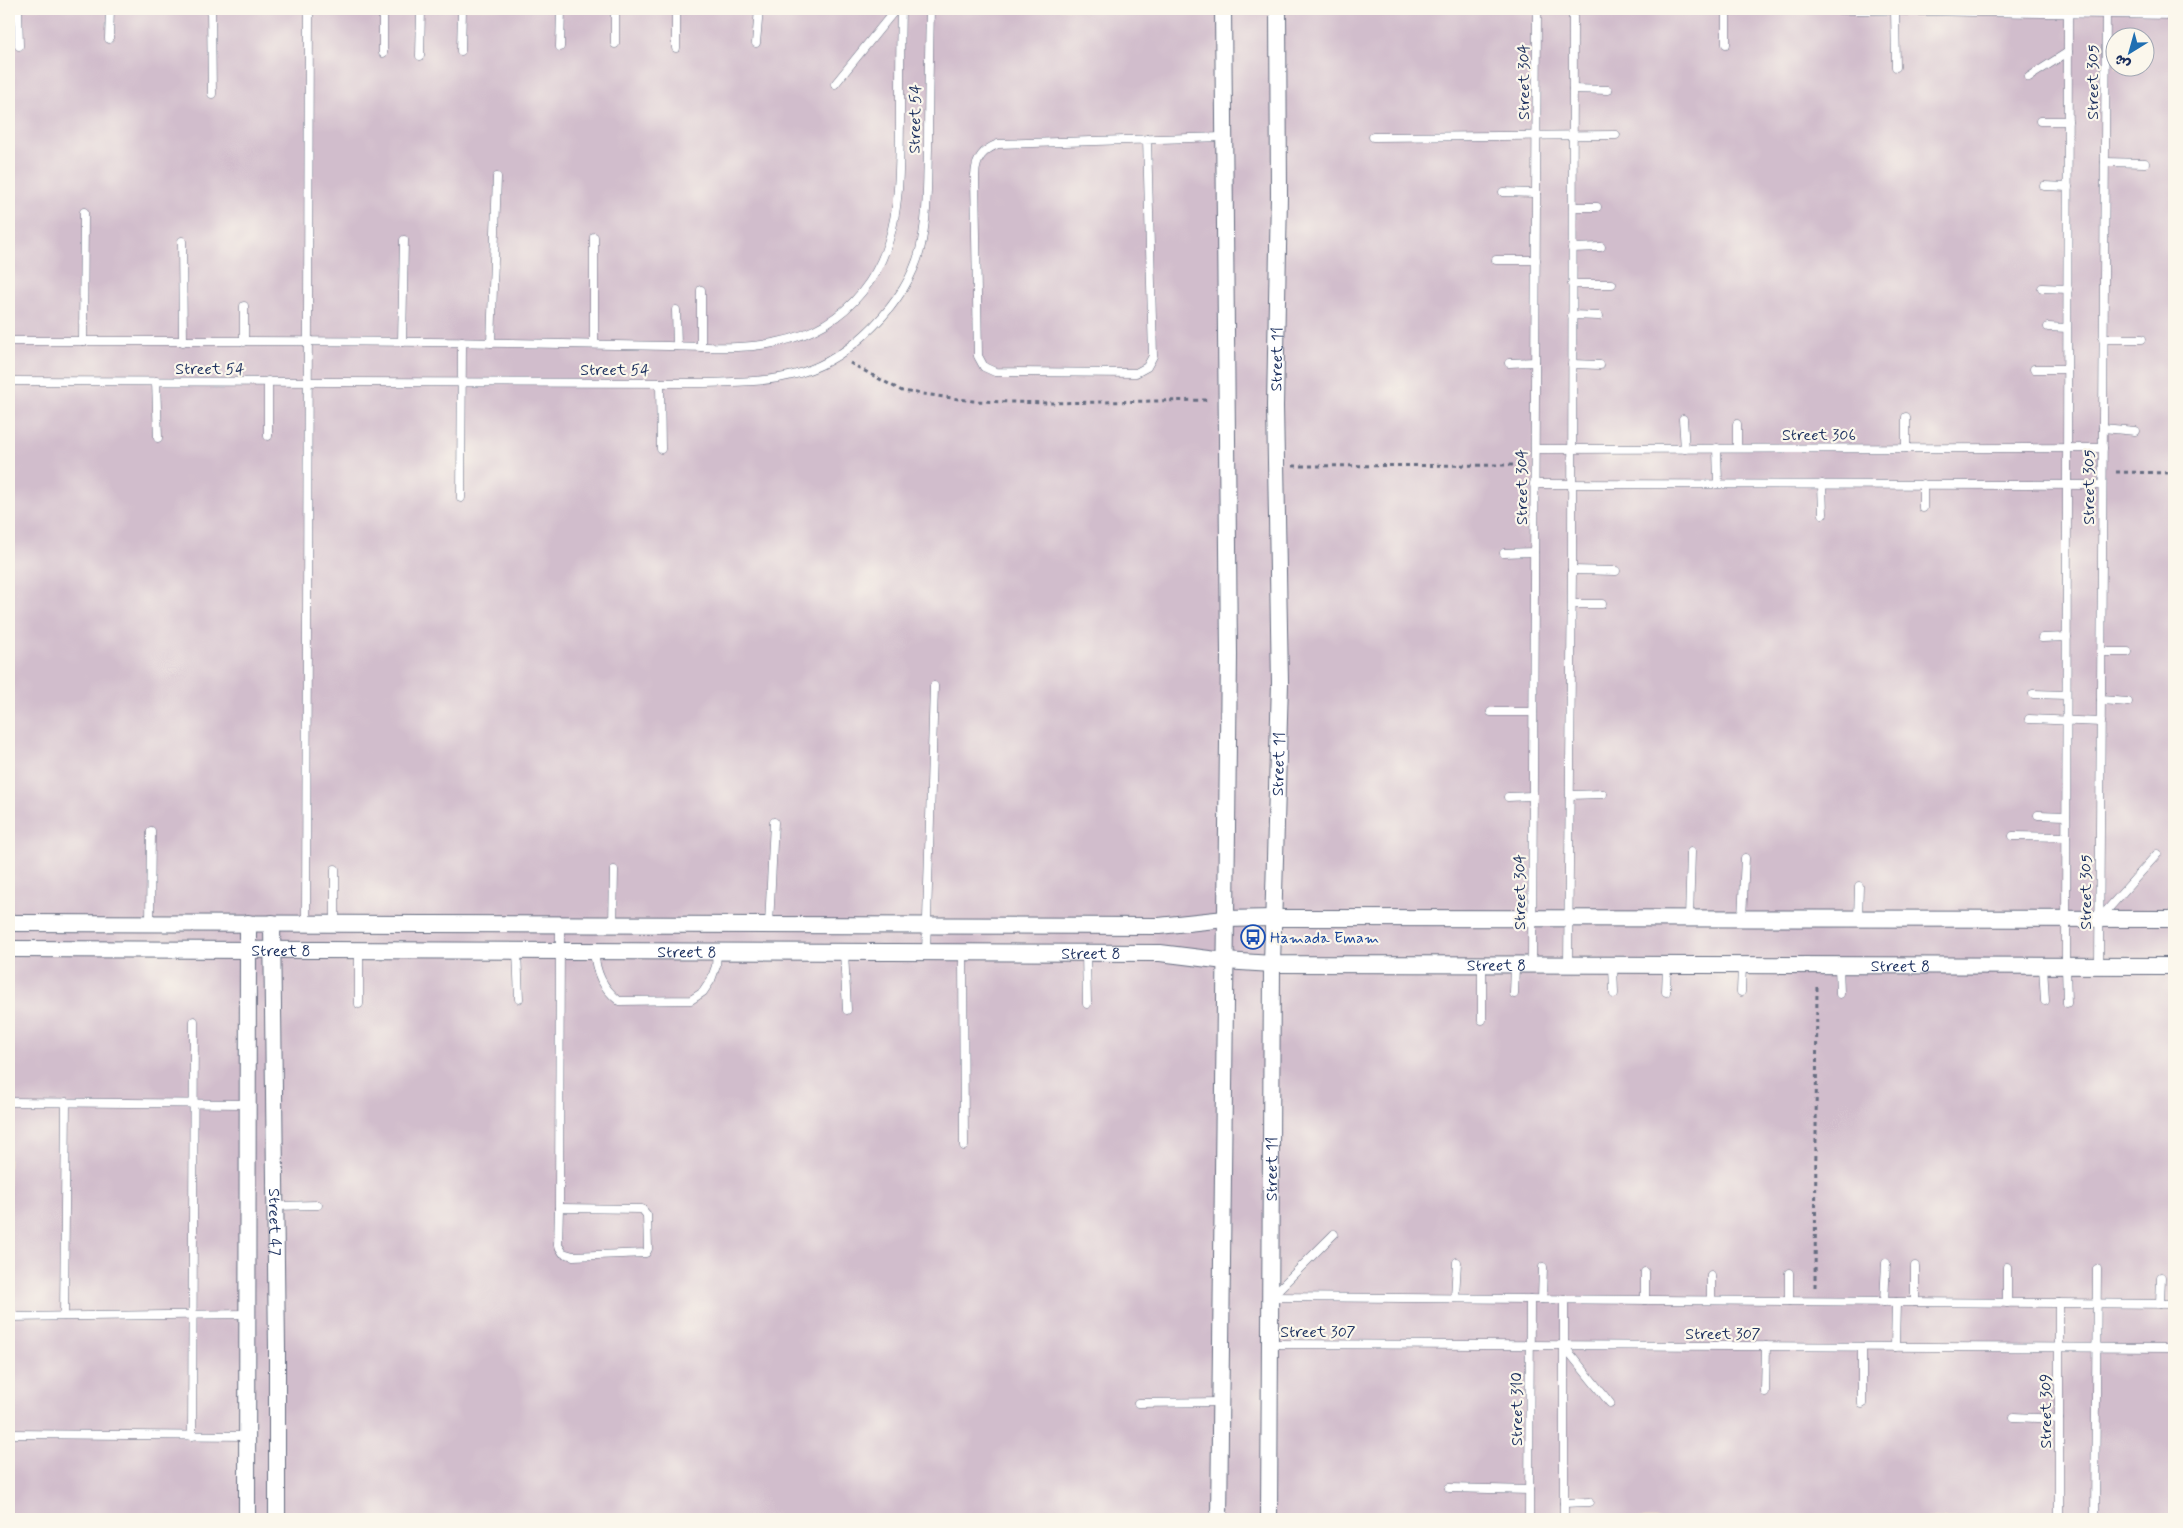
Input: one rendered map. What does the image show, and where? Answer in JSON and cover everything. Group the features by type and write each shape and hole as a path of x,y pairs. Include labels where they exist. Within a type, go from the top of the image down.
{"street":[{"path":"1219,1519 1229,655 1225,400 1223,9"},
{"name":"Street 11","path":"1269,1519 1272,964 1280,683 1275,406 1279,195 1278,9"},
{"name":"Street 8","path":"9,923 1159,926 1225,919 1273,918 2174,919"},
{"name":"Street 47","path":"247,1519 248,924"},
{"name":"Street 47","path":"272,924 276,1206 277,1519"},
{"name":"Street 8","path":"9,950 1160,953 1225,961 1272,964 2174,966"}],"lane":[{"path":"18,9 19,46"},
{"path":"109,39 110,9"},
{"path":"211,9 212,94"},
{"path":"306,924 309,9"},
{"path":"383,9 383,53"},
{"path":"420,56 421,9"},
{"path":"461,51 462,9"},
{"path":"560,9 560,47"},
{"path":"615,9 615,44"},
{"path":"676,9 676,48"},
{"path":"756,43 759,9"},
{"path":"835,84 896,9"},
{"name":"Street 54","path":"9,341 462,342 701,347 746,346 777,342 808,333 837,317 862,293 878,267 891,237 897,209 900,171 901,9"},
{"name":"Street 54","path":"9,381 660,383 770,380 801,373 836,356 864,336 888,310 907,284 920,251 926,216 930,9"},
{"name":"Street 304","path":"1532,965 1537,9"},
{"path":"1568,965 1572,604 1573,9"},
{"path":"1726,9 1726,44"},
{"path":"1794,9 2106,11 2174,15"},
{"path":"1895,10 1896,67"},
{"name":"Street 305","path":"2067,1003 2068,11"},
{"name":"Street 305","path":"2099,966 2106,11"},
{"path":"2028,77 2068,52"},
{"path":"1573,89 1608,90"},
{"path":"2040,120 2068,121"},
{"path":"1372,137 1573,137 1616,135"},
{"path":"1147,139 1153,356 1147,368 1136,373 995,372 984,367 978,356 975,175 978,158 984,152 998,144 1147,139 1223,137"},
{"path":"2105,162 2145,163"},
{"path":"491,343 497,177"},
{"path":"2044,186 2068,187"},
{"path":"1503,192 1536,193"},
{"path":"1573,206 1597,207"},
{"path":"83,341 84,212"},
{"path":"594,237 594,344"},
{"path":"402,342 404,240"},
{"path":"182,241 183,342"},
{"path":"1572,248 1601,247"},
{"path":"1496,260 1536,260"},
{"path":"1572,284 1612,284"},
{"path":"2042,288 2068,289"},
{"path":"701,290 701,347"},
{"path":"244,306 244,342"},
{"path":"676,310 677,346"},
{"path":"1572,315 1599,316"},
{"path":"2048,327 2067,328"},
{"path":"2103,339 2142,339"},
{"path":"461,498 462,342"},
{"path":"1509,363 1535,362"},
{"path":"1572,364 1600,365"},
{"path":"2034,370 2067,368"},
{"path":"156,381 158,438"},
{"path":"268,382 268,436"},
{"path":"660,383 661,449"},
{"path":"1906,417 1906,448"},
{"path":"1683,419 1684,448"},
{"path":"1737,424 1737,448"},
{"path":"2103,428 2136,431"},
{"path":"1717,448 1718,484"},
{"name":"Street 306","path":"1535,449 2102,448"},
{"path":"1534,484 2102,485"},
{"path":"1822,484 1823,514"},
{"path":"1923,484 1923,508"},
{"path":"1504,553 1534,552"},
{"path":"1572,570 1616,570"},
{"path":"1572,604 1602,604"},
{"path":"2042,638 2067,638"},
{"path":"2101,652 2128,652"},
{"path":"926,952 934,686"},
{"path":"2033,694 2066,694"},
{"path":"2101,700 2128,702"},
{"path":"1491,712 1533,712"},
{"path":"2029,719 2101,722"},
{"path":"1570,795 1603,794"},
{"path":"1508,797 1533,796"},
{"path":"2038,815 2066,816"},
{"path":"768,925 774,822"},
{"path":"150,923 151,831"},
{"path":"2013,836 2066,837"},
{"path":"1689,918 1690,852"},
{"path":"2099,919 2157,854"},
{"path":"1742,918 1745,858"},
{"path":"335,869 335,924"},
{"path":"614,870 614,925"},
{"path":"1858,919 1859,886"},
{"path":"559,1208 642,1209 648,1215 648,1249 646,1253 573,1256 563,1253 558,1245 560,924"},
{"path":"358,950 359,1004"},
{"path":"517,951 519,999"},
{"path":"594,951 595,966 600,979 608,992 619,1001 691,1000 702,992 711,980 716,966 717,952"},
{"path":"844,952 847,1010"},
{"path":"963,952 964,1146"},
{"path":"1086,953 1087,1004"},
{"path":"1482,965 1482,1020"},
{"path":"1514,965 1514,994"},
{"path":"1613,965 1614,994"},
{"path":"1666,992 1667,965"},
{"path":"1741,992 1742,965"},
{"path":"2044,965 2045,1001"},
{"path":"1840,966 1840,994"},
{"path":"192,1436 194,1022"},
{"path":"9,1102 248,1104"},
{"path":"64,1316 66,1102"},
{"path":"276,1206 318,1205"},
{"path":"1271,1297 1334,1234"},
{"path":"1456,1298 1457,1262"},
{"path":"1884,1302 1886,1264"},
{"path":"1915,1266 1915,1302"},
{"path":"1542,1299 1543,1267"},
{"path":"2006,1267 2007,1303"},
{"path":"2095,1519 2097,1269"},
{"path":"1645,1300 1646,1272"},
{"path":"1789,1273 1789,1301"},
{"path":"1711,1275 1711,1300"},
{"path":"2160,1277 2160,1304"},
{"name":"Street 307","path":"1271,1297 2174,1304"},
{"name":"Street 310","path":"1529,1519 1530,1299"},
{"path":"1564,1299 1564,1519"},
{"path":"1895,1347 1896,1302"},
{"name":"Street 309","path":"2059,1519 2060,1303"},
{"path":"9,1317 247,1314"},
{"name":"Street 307","path":"1271,1344 2174,1348"},
{"path":"1564,1346 1610,1404"},
{"path":"1765,1392 1766,1346"},
{"path":"1862,1347 1862,1404"},
{"path":"1138,1403 1220,1402"},
{"path":"2014,1417 2059,1419"},
{"path":"9,1434 247,1436"},
{"path":"1450,1488 1529,1490"},
{"path":"1564,1502 1589,1502"}],"path":[{"path":"836,356 902,391 973,401 1050,403 1225,400"},
{"path":"1277,466 1534,465"},
{"path":"2102,472 2174,474"},
{"path":"1815,1301 1817,965"}],"shaded area":[{"path":"9,9 2174,9 2174,1519 9,1519"}],"place":[{"name":"Hamada Emam","path":"1253,937"}]}
